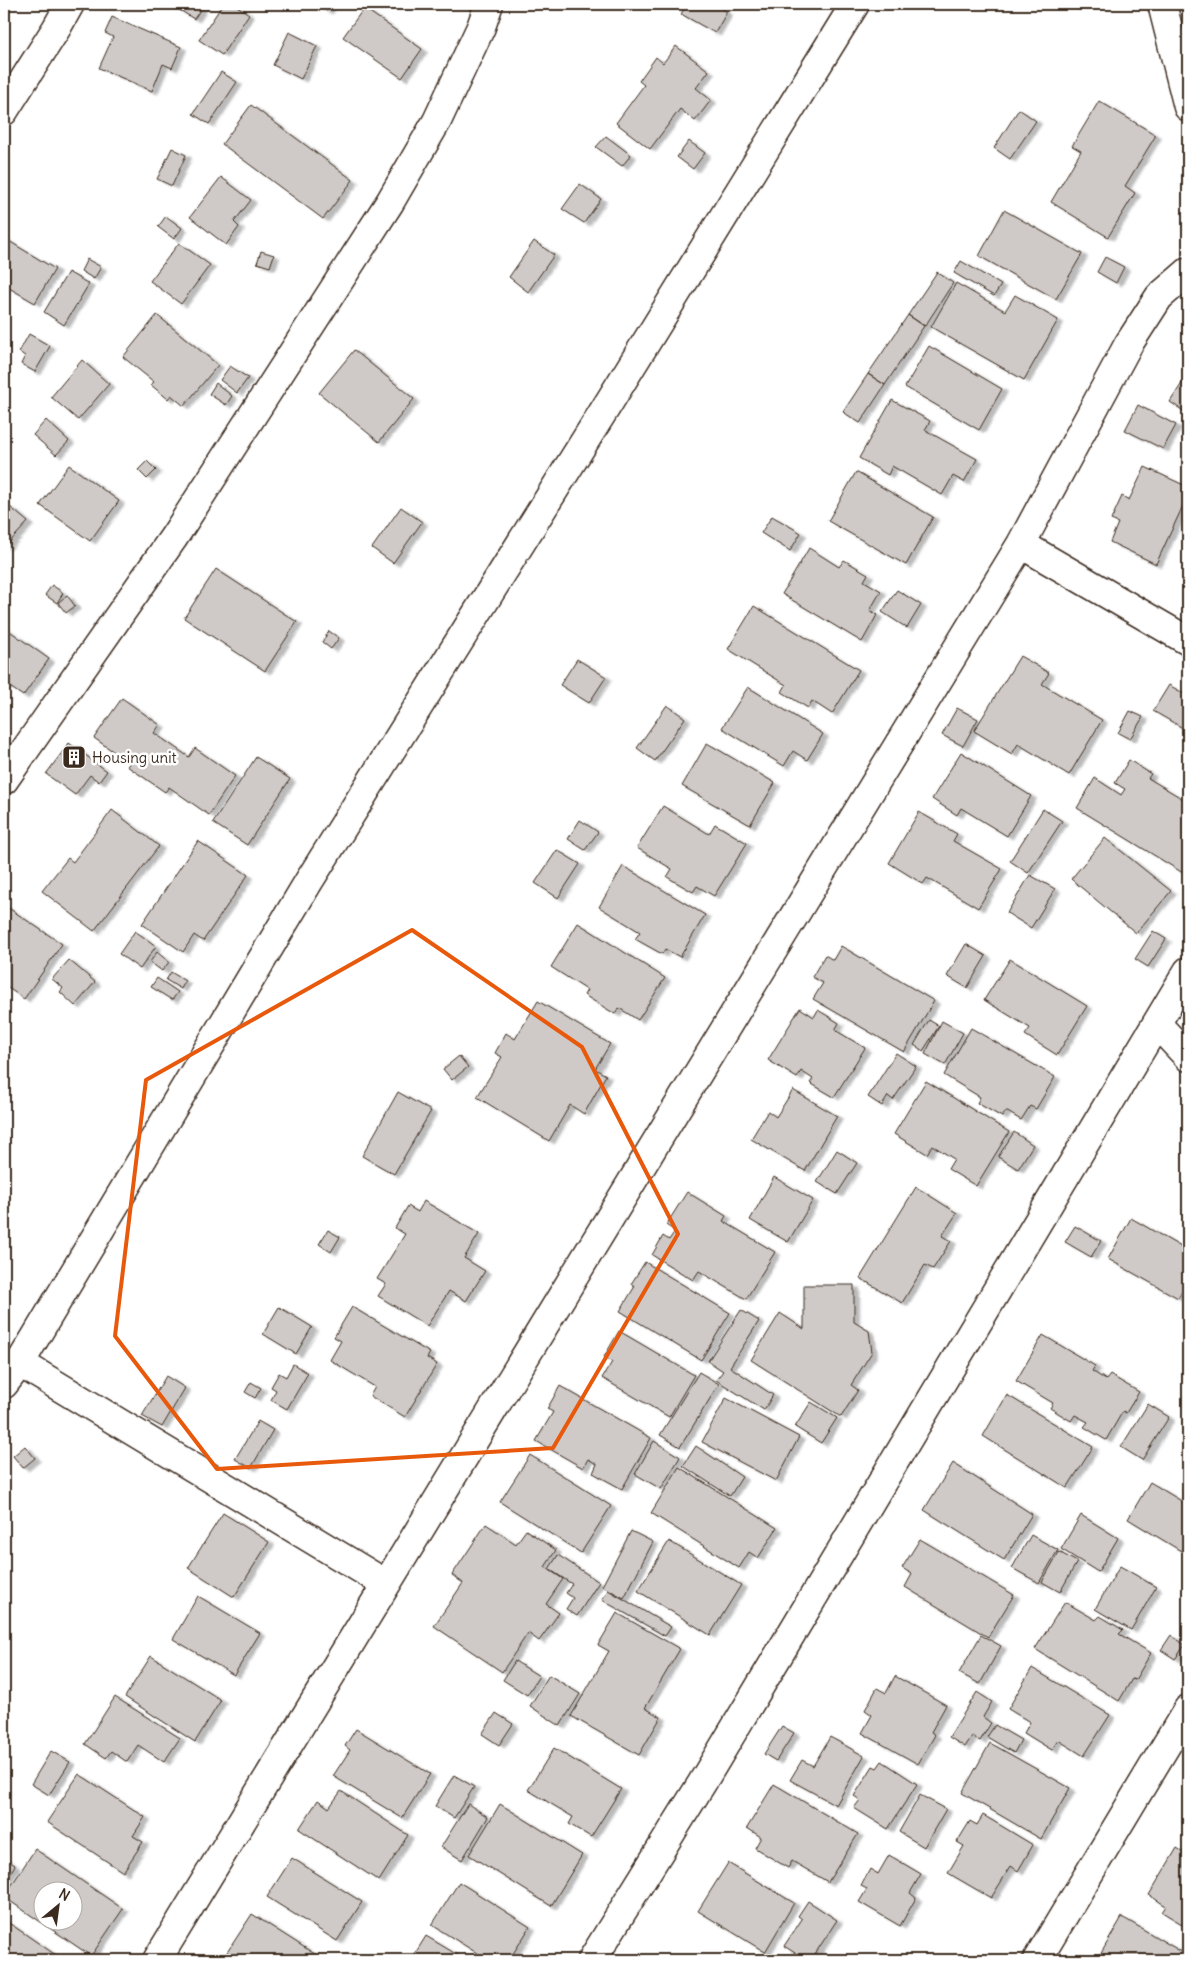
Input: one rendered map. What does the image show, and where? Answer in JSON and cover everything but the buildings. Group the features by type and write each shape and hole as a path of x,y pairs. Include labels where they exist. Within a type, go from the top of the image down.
{"street":[{"path":"4,111 70,4"},
{"path":"4,780 174,537 390,202 437,121 481,27 489,4"},
{"path":"4,1384 20,1363 309,881 608,404 855,4"},
{"path":"1162,4 1188,107"},
{"path":"157,1960 1020,544 1128,345 1159,297 1188,272"},
{"path":"1020,544 1188,641"},
{"path":"592,1960 707,1775 1188,971"},
{"path":"1156,1024 1188,1057"},
{"path":"20,1363 386,1584"},
{"path":"1038,1960 1188,1708"}],"highlighted area":[{"path":"412,930 582,1047 678,1234 553,1448 217,1469 115,1336 146,1080"}],"place":[{"name":"Housing unit","path":"74,757"}]}
